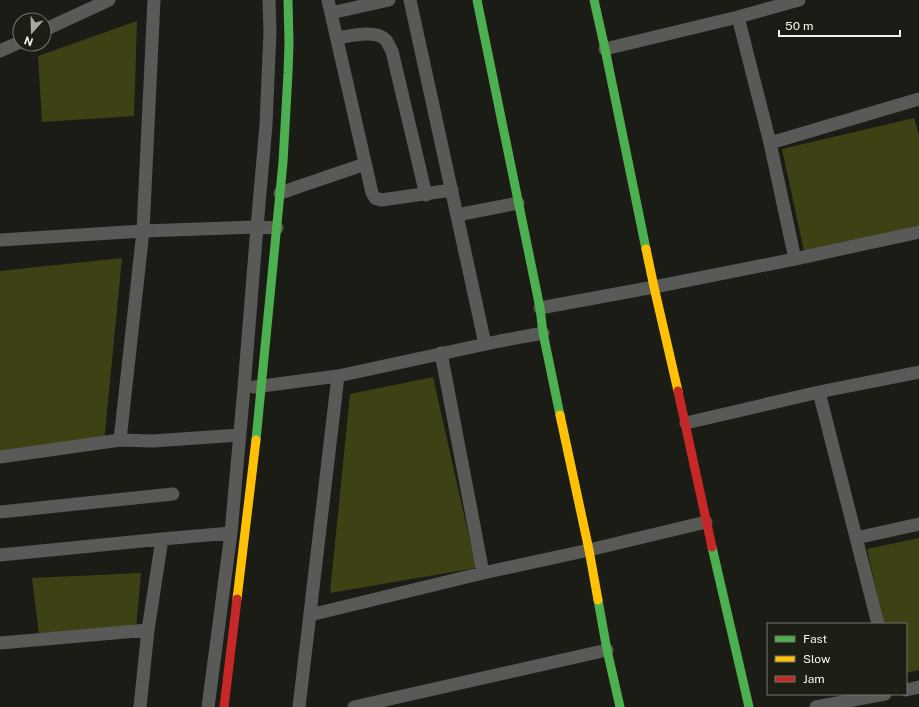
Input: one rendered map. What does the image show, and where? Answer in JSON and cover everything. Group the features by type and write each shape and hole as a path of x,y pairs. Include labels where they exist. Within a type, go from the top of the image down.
{"street":[{"path":"52,26 109,0"},
{"path":"120,440 143,231 154,0"},
{"path":"208,707 230,533 244,388 268,105 270,31 269,0"},
{"path":"224,707 238,600 262,386 277,228 288,90 288,0"},
{"path":"328,0 365,164 372,193 375,198 381,200 452,190"},
{"path":"331,13 389,0"},
{"path":"410,0 485,344"},
{"path":"477,0 540,308 543,333 589,550 607,650 620,707"},
{"path":"594,0 654,287 686,423 706,522 749,707"},
{"path":"605,48 738,17 800,0"},
{"path":"738,17 770,143 795,259"},
{"path":"337,38 370,34 379,35 386,40 392,51 426,194"},
{"path":"0,51 12,46"},
{"path":"770,143 919,99"},
{"path":"280,193 365,164"},
{"path":"457,215 518,203"},
{"path":"0,240 143,231 257,227 277,228"},
{"path":"540,308 795,259 919,232"},
{"path":"244,388 338,376 543,333"},
{"path":"441,354 484,573"},
{"path":"686,423 819,392 919,372"},
{"path":"299,707 338,376"},
{"path":"819,392 878,623"},
{"path":"0,457 120,440 153,441 239,435"},
{"path":"0,512 173,494"},
{"path":"310,615 706,522"},
{"path":"856,538 919,524"},
{"path":"0,555 230,533"},
{"path":"140,707 148,630 162,539"},
{"path":"0,643 148,630"},
{"path":"354,707 404,701 607,650"},
{"path":"907,690 919,687"},
{"path":"816,707 880,695"}],"green space":[{"path":"137,21 134,116 42,122 38,56"},
{"path":"914,118 919,135 919,228 804,251 782,149"},
{"path":"122,258 104,442 0,453 0,271"},
{"path":"433,377 476,568 330,593 350,394"},
{"path":"919,538 919,670 907,673 907,623 884,623 867,549"},
{"path":"141,573 136,629 39,635 32,578"}],"traffic: fast":[{"path":"256,440 283,162 289,43 288,0"},
{"path":"477,0 540,308 543,333 560,415"},
{"path":"594,0 646,249"},
{"path":"712,547 749,707"},
{"path":"598,600 607,650 620,707"}],"traffic: slow":[{"path":"646,249 678,391"},
{"path":"560,415 589,550 598,600"},
{"path":"237,599 256,440"}],"traffic: jam":[{"path":"678,391 712,547"},
{"path":"224,707 237,599"}]}
